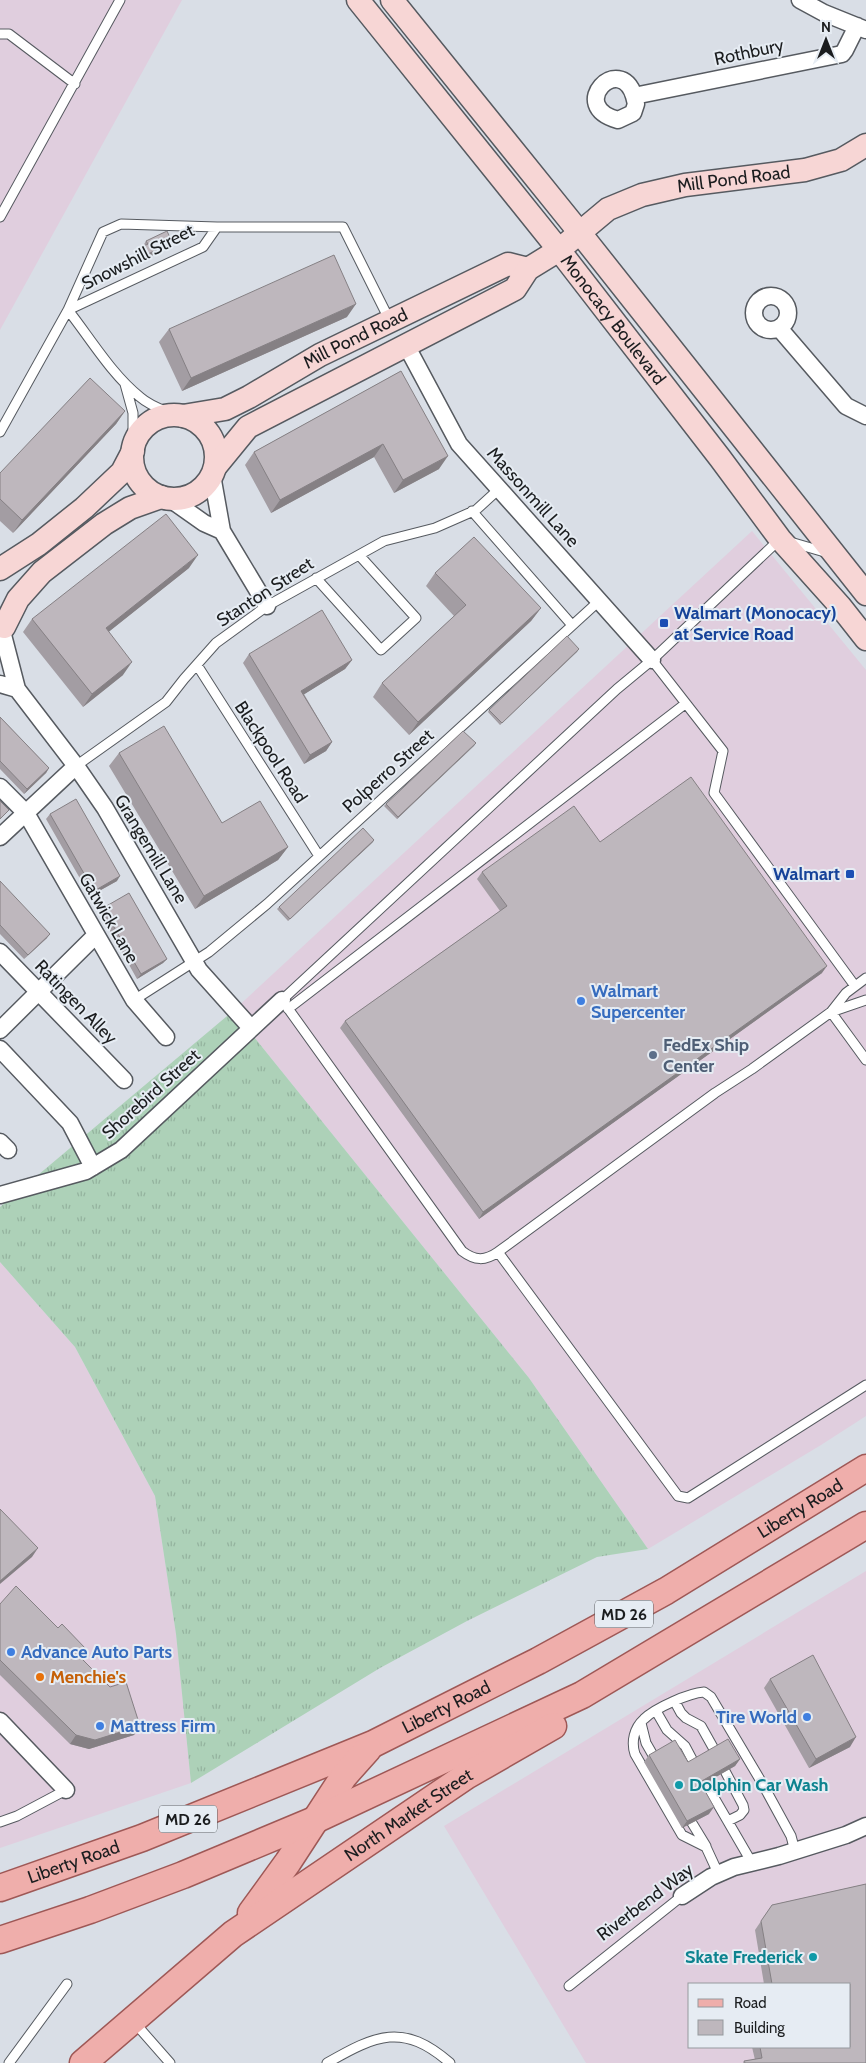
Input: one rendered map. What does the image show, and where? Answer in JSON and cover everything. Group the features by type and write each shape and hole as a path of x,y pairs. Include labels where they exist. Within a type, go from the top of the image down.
{"main road":[{"name":"Liberty Road","path":"0,1888 142,1838 374,1744 530,1665 658,1596 866,1468"},
{"name":"MD 26","path":"0,1940 90,1910 317,1819 582,1695 866,1525"},
{"name":"North Market Street","path":"83,2063 233,1934 466,1776 568,1717 582,1695"},
{"name":"North Market Street","path":"233,1934 258,1905 344,1776 374,1744"}],"street":[{"name":"Monocacy Boulevard","path":"358,0 559,250 720,458 780,539 840,606 866,639"},
{"name":"Monocacy Boulevard","path":"392,0 866,594"},
{"path":"800,0 824,13 861,28"},
{"name":"Rothbury","path":"634,96 842,54 861,28"},
{"name":"Mill Pond Road","path":"2,630 18,599 42,572 104,524 130,508 166,498 180,499 192,496 203,488 214,470 248,427 515,290 528,269 559,250 608,210 642,195 685,185 805,170 841,160 866,145"},
{"name":"Mill Pond Road","path":"0,569 39,544 84,508 122,472 140,432 158,418 224,409 249,397 320,356 508,264 528,269"},
{"path":"779,328 846,406 866,416"},
{"name":"Massonmill Lane","path":"406,345 459,444 652,660"},
{"path":"179,415 196,421 206,429 213,440 217,453 214,470 222,531 266,606"},
{"path":"133,450 133,467 145,488 166,498 222,531"},
{"path":"2,630 17,689"},
{"path":"0,684 17,689"},
{"name":"Grangemill Lane","path":"17,689 76,766 105,808 199,970 251,1028"},
{"path":"0,837 76,766"},
{"name":"Gatwick Lane","path":"0,787 26,814 134,1000 166,1037"},
{"path":"0,1030 96,935"},
{"name":"Ratingen Alley","path":"0,952 124,1080"},
{"name":"Shorebird Street","path":"0,1195 86,1172 121,1150 251,1028 285,1004"},
{"path":"0,1049 70,1123 93,1167"},
{"path":"0,1721 66,1790"},
{"name":"Riverbend Way","path":"682,1896 710,1877 846,1836 866,1826"}],"lane":[{"path":"0,217 120,0"},
{"path":"0,34 9,34 75,84"},
{"path":"0,432 68,310 103,232 120,224 217,227 343,227 390,321"},
{"name":"Snowshill Street","path":"68,310 204,247 217,227"},
{"path":"68,310 124,382 141,398 156,407 179,415"},
{"path":"124,382 134,413 133,450"},
{"name":"Stanton Street","path":"76,766 166,702 216,644 266,606 384,541 436,528 472,512 499,489"},
{"path":"472,512 572,625"},
{"path":"285,1004 609,696 652,660 780,539 835,555"},
{"path":"316,578 381,650 416,618 359,555"},
{"name":"Polperro Street","path":"134,1000 194,961 267,904 599,601"},
{"path":"652,660 723,751 714,793 855,986"},
{"name":"Blackpool Road","path":"197,665 319,856"},
{"path":"285,1004 685,704"},
{"path":"285,1004 462,1252 470,1258 479,1260 488,1258 498,1252 708,1098 831,1012 846,993 866,978"},
{"path":"831,1012 866,1000"},
{"path":"831,1012 866,1060"},
{"path":"498,1252 678,1496 688,1498 866,1385"},
{"path":"706,1847 682,1835 635,1754 632,1745 636,1731 644,1719 693,1693 704,1692 710,1697 762,1783 790,1836 795,1851"},
{"path":"675,1702 681,1713 701,1726 714,1751"},
{"path":"656,1711 667,1730 685,1746 694,1763"},
{"path":"641,1723 646,1743 654,1756"},
{"path":"725,1771 743,1804 744,1810 740,1815 728,1821"},
{"path":"705,1782 752,1863"},
{"path":"0,1822 17,1816 66,1790"},
{"path":"692,1822 718,1874"},
{"name":"Riverbend Way","path":"569,1986 682,1896"},
{"path":"9,2063 67,1984"},
{"path":"133,2021 170,2063"},
{"path":"328,2063 362,2043 376,2038 396,2037 410,2038 437,2052 450,2063"}],"shaded area":[{"path":"0,0 182,0 0,330"},
{"path":"752,531 866,670 866,1416 648,1549 529,1378 233,1011"},
{"path":"0,1262 75,1347 155,1496 176,1634 191,1783 0,1848"},
{"path":"866,1571 866,2063 586,2063 444,1826"}],"green space":[{"path":"233,1011 529,1378 648,1549 597,1557 467,1621 380,1668 191,1783 176,1634 155,1496 75,1347 0,1262 0,1207"}],"building":[{"path":"167,231 172,242 144,256 140,248 148,244 146,241"},
{"path":"334,255 356,304 191,378 169,329"},
{"path":"401,371 448,456 403,480 383,444 280,500 254,452"},
{"path":"90,378 125,411 22,520 0,499 0,473"},
{"path":"166,514 198,555 106,628 132,662 92,694 32,619"},
{"path":"474,537 541,608 418,722 382,683 466,605 435,573"},
{"path":"322,610 352,660 301,691 332,742 310,755 249,654"},
{"path":"567,636 579,649 502,723 489,710"},
{"path":"0,717 49,768 27,789 0,761"},
{"path":"164,726 222,823 260,801 288,847 204,896 119,753"},
{"path":"463,731 476,743 398,817 386,804"},
{"name":"Walmart Supercenter","path":"691,777 827,966 483,1212 345,1021 507,906 482,872 574,806 600,842"},
{"path":"76,799 120,876 94,891 50,814"},
{"path":"0,801 9,810 0,819"},
{"path":"363,828 374,840 290,919 279,907"},
{"path":"0,881 50,934 28,955 0,925"},
{"path":"129,893 167,959 141,974 103,908"},
{"path":"0,1509 38,1548 0,1581"},
{"path":"16,1586 58,1628 62,1624 86,1649 79,1656 110,1687 126,1682 140,1726 95,1740 76,1735 0,1660 0,1604"},
{"name":"Tire World","path":"813,1655 856,1737 816,1759 770,1679"},
{"name":"Dolphin Car Wash","path":"728,1739 740,1759 700,1782 714,1807 687,1821 649,1755 675,1740 688,1762"},
{"name":"Skate Frederick","path":"866,1884 866,2063 745,2063 744,2061 762,2058 760,2048 851,2048 851,1983 772,1983 761,1921 772,1905"}],"place":[{"name":"Walmart (Monocacy) at Service Road","path":"664,623"},
{"name":"Walmart","path":"850,874"},
{"name":"Walmart Supercenter","path":"581,1001"},
{"name":"FedEx Ship Center","path":"653,1055"},
{"name":"Advance Auto Parts","path":"11,1652"},
{"name":"Menchie's","path":"40,1677"},
{"name":"Tire World","path":"807,1717"},
{"name":"Mattress Firm","path":"100,1726"},
{"name":"Dolphin Car Wash","path":"679,1785"},
{"name":"Skate Frederick","path":"813,1957"}]}
